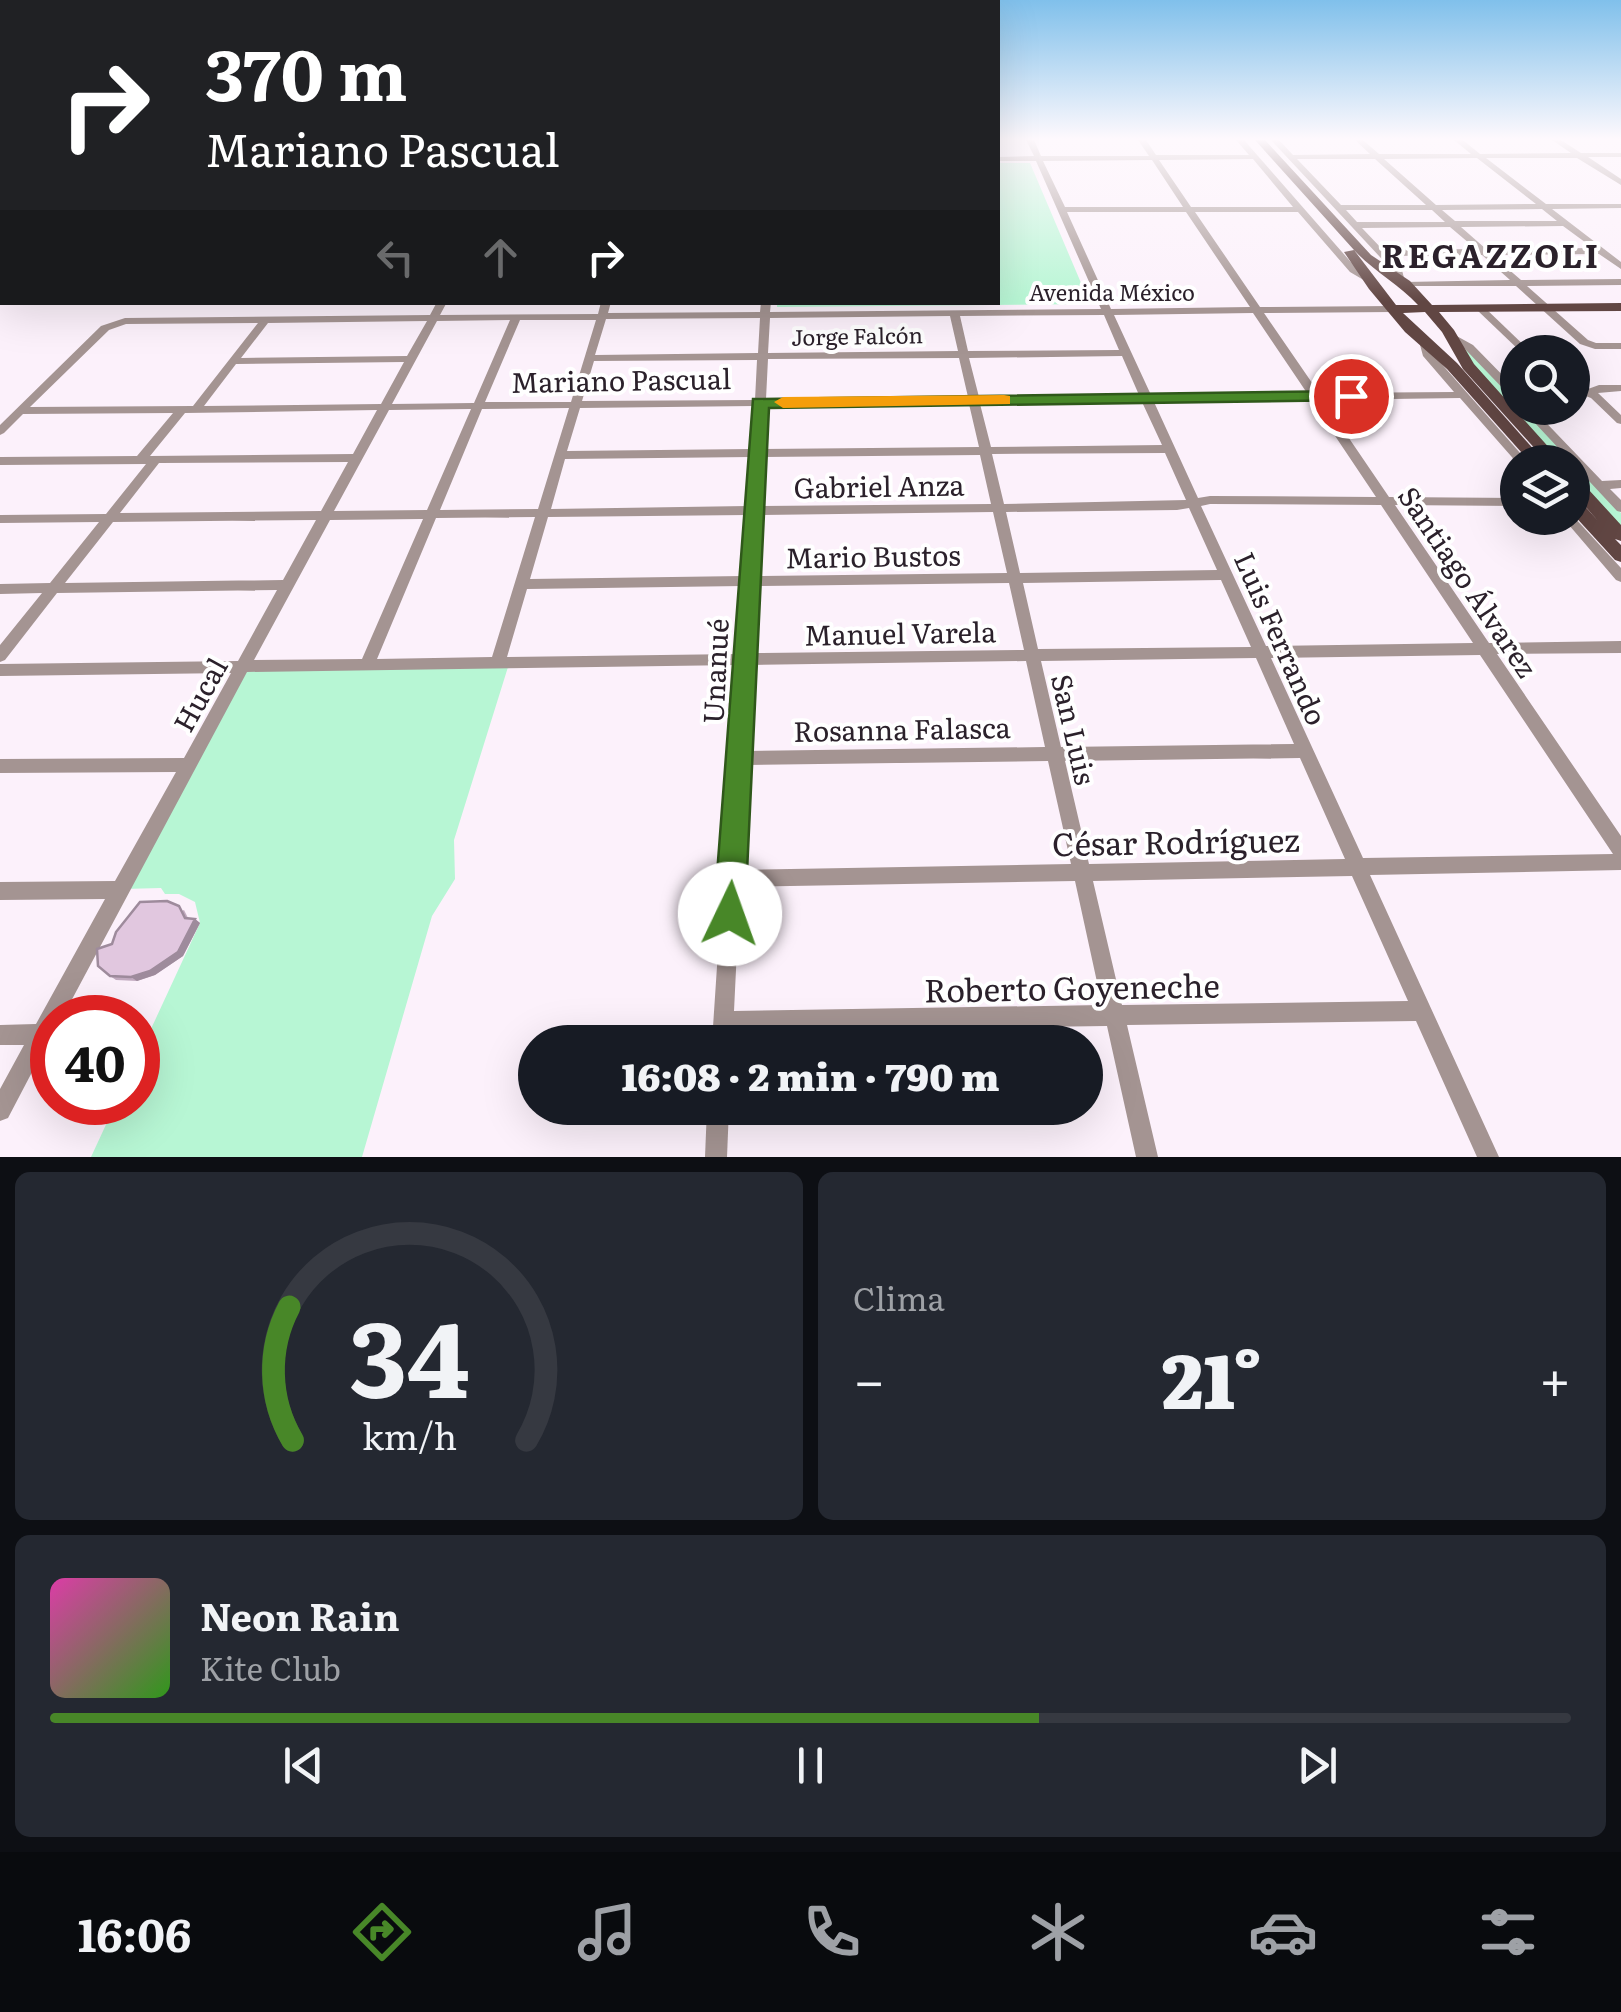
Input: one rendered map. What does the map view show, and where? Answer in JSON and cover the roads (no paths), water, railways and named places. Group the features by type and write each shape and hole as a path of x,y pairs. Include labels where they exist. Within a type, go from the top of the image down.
{"main road":[{"path":"1298,194 1354,256 1410,330 1452,366 1523,445"},
{"path":"1310,194 1368,256 1404,282 1451,333 1468,366 1540,445"},
{"path":"1372,284 1382,280 1404,282"},
{"name":"Avenida México","path":"1392,309 1621,307"},
{"path":"1410,330 1435,340 1451,333"},
{"path":"1590,501 1621,535"},
{"path":"1590,522 1621,556"}],"street":[{"name":"Luis Ferrando","path":"1054,194 1488,1157"},
{"name":"Santiago Álvarez","path":"1179,194 1621,851"},
{"path":"1287,194 1353,270 1372,284"},
{"path":"1326,194 1404,282 1621,282"},
{"path":"1418,194 1585,343 1621,346"},
{"path":"1527,194 1621,266"},
{"path":"1339,208 1621,206"},
{"path":"1061,210 1300,209"},
{"path":"1355,225 1566,223"},
{"path":"1382,253 1601,251"},
{"name":"Unanué","path":"723,1025 766,308"},
{"path":"1480,308 1508,335"},
{"path":"498,663 604,309"},
{"name":"Avenida México","path":"112,324 438,310 516,316 604,309 954,313 1392,309"},
{"name":"Hucal","path":"63,995 438,310"},
{"name":"San Luis","path":"954,313 1147,1157"},
{"path":"368,664 516,316"},
{"path":"196,409 266,320"},
{"path":"0,431 112,324"},
{"path":"1451,333 1500,379"},
{"path":"1424,341 1428,354 1507,445"},
{"name":"Jorge Falcón","path":"589,358 1126,352"},
{"path":"234,360 411,359"},
{"path":"1621,388 1598,388 1590,393 1621,421"},
{"name":"Mariano Pascual","path":"20,411 1463,395"},
{"path":"140,460 182,409"},
{"path":"1542,425 1621,508"},
{"path":"560,455 1169,449"},
{"path":"0,461 357,458"},
{"path":"0,656 155,460"},
{"path":"1599,485 1621,484"},
{"name":"Gabriel Anza","path":"0,520 1500,502"},
{"path":"1585,535 1621,577"},
{"name":"Mario Bustos","path":"522,584 1226,575"},
{"path":"0,589 287,585"},
{"name":"Manuel Varela","path":"0,670 1621,648"},
{"name":"Rosanna Falasca","path":"739,758 1305,751"},
{"path":"0,766 189,765"},
{"name":"César Rodríguez","path":"732,879 1621,862"},
{"path":"0,891 120,890"},
{"name":"Roberto Goyeneche","path":"884,1025 1114,1015 1422,1010"},
{"path":"0,1035 30,1034"},
{"name":"Hucal","path":"0,1110 30,1056"},
{"path":"716,1157 717,1125"}],"district":[{"name":"REGAZZOLI","path":"1491,254"}]}
